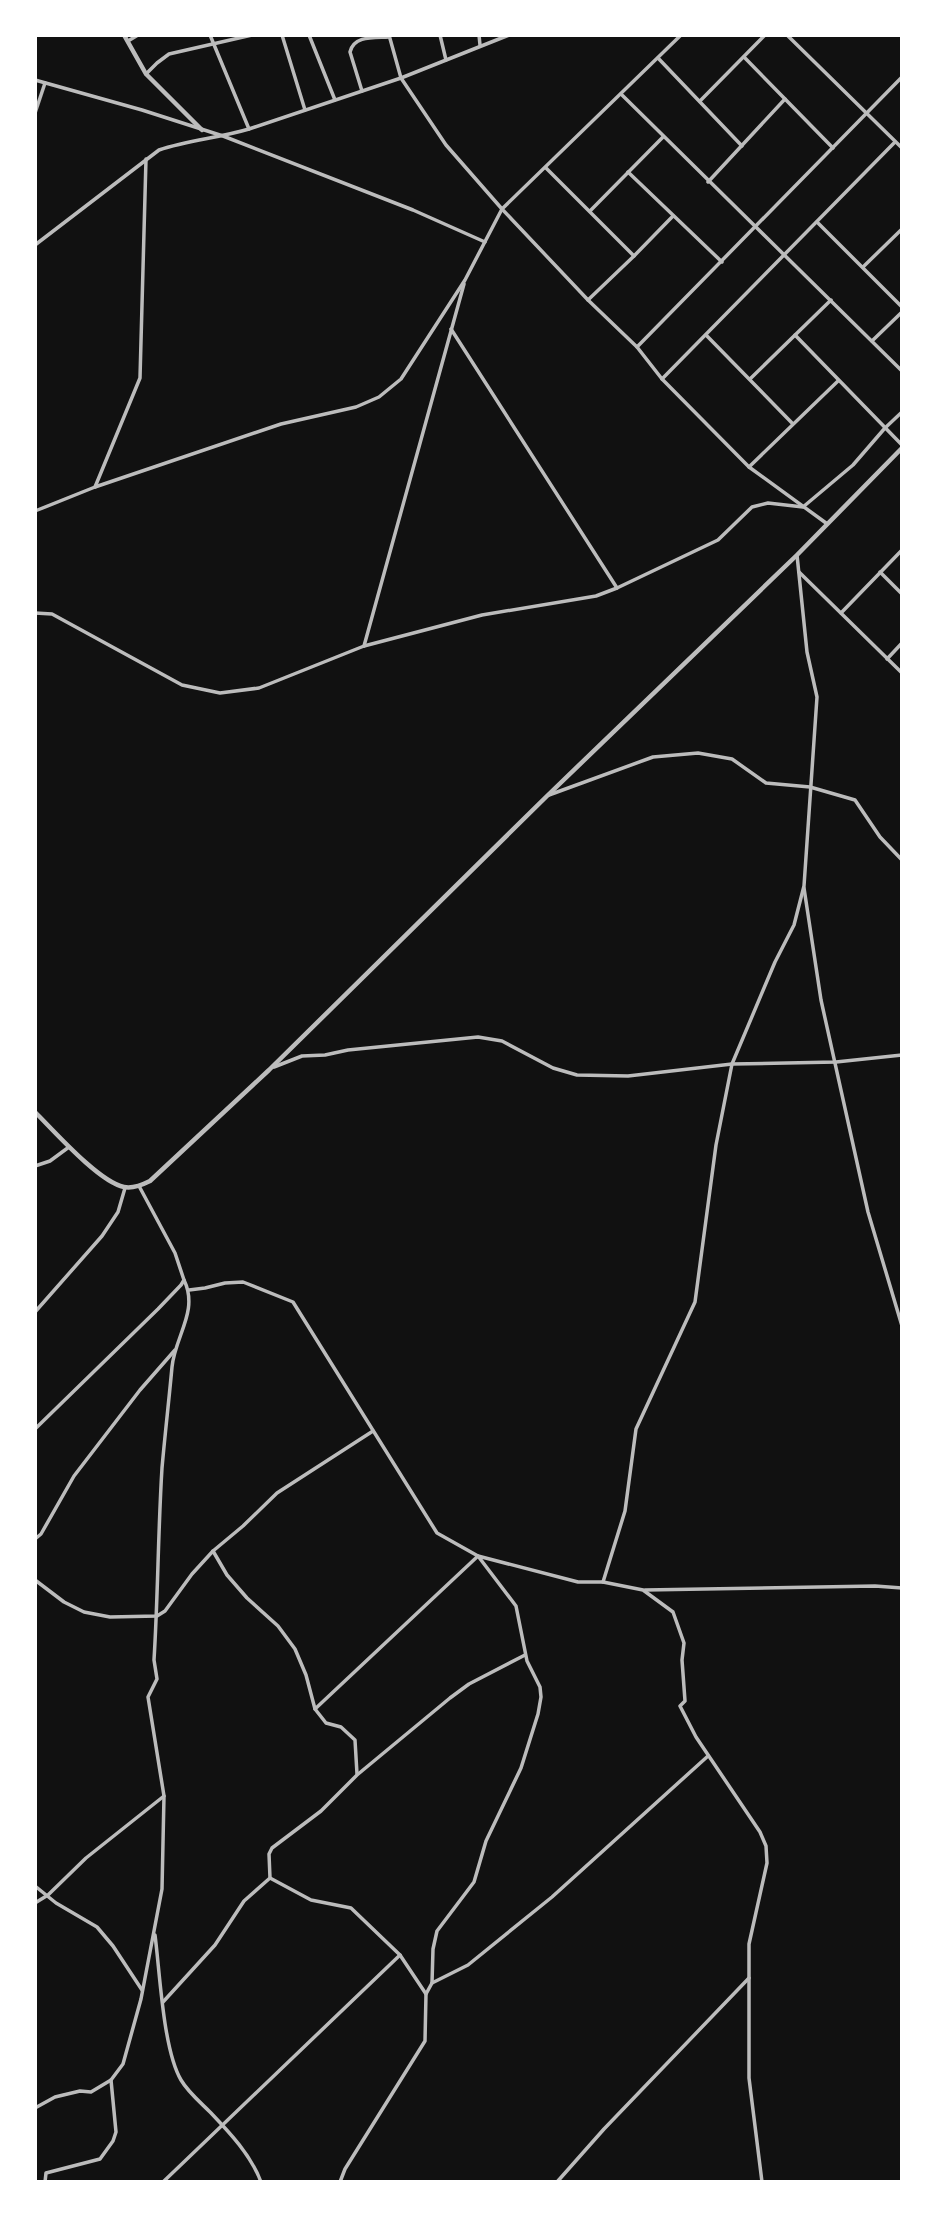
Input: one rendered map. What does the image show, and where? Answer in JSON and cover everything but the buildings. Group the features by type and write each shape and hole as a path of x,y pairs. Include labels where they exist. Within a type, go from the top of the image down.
{"street":[{"path":"124,35 146,74 202,130"},
{"path":"127,42 138,35"},
{"path":"211,35 249,129"},
{"path":"146,74 169,54 253,35"},
{"path":"282,35 305,110"},
{"path":"309,35 335,100"},
{"path":"440,35 446,60"},
{"path":"479,35 481,45"},
{"path":"35,244 159,150 179,143 249,129 401,78 509,35"},
{"path":"35,511 95,486 281,424 356,407 379,397 401,379 465,280 502,209 681,35"},
{"path":"700,101 765,35"},
{"path":"787,35 902,148"},
{"path":"362,91 350,52 351,46 363,39 389,36 401,78 446,145 502,209 749,467 826,523"},
{"path":"744,57 833,148"},
{"path":"658,58 742,146"},
{"path":"637,347 902,77"},
{"path":"35,80 223,136 485,242"},
{"path":"35,113 45,83"},
{"path":"621,94 902,371"},
{"path":"708,181 785,99"},
{"path":"590,211 663,137"},
{"path":"662,379 895,142"},
{"path":"95,486 140,378 146,159"},
{"path":"546,168 634,256"},
{"path":"628,172 722,262"},
{"path":"588,300 673,216"},
{"path":"817,222 902,307"},
{"path":"863,267 902,229"},
{"path":"364,646 465,280"},
{"path":"750,379 831,300"},
{"path":"872,341 902,312"},
{"path":"451,329 617,588"},
{"path":"706,335 792,423"},
{"path":"35,1112 109,1182 125,1188 150,1181 269,1070 797,555 902,447 795,335"},
{"path":"749,467 838,381"},
{"path":"35,613 52,614 182,685 220,693 259,688 364,646 482,615 596,596 617,588 718,540 752,507 768,503 803,507 853,465 902,412"},
{"path":"841,613 902,551"},
{"path":"603,1582 625,1511 636,1429 695,1302 716,1145 733,1064 775,962 794,925 804,886 817,697 807,652 797,555"},
{"path":"798,570 902,673"},
{"path":"880,572 902,594"},
{"path":"887,659 902,643"},
{"path":"547,796 653,757 698,753 732,759 766,783 810,787 855,800 880,837 902,860"},
{"path":"804,886 821,1000 868,1212 902,1326"},
{"path":"269,1070 302,1056 478,1037 502,1041 554,1068 577,1075 628,1076 733,1064 836,1062 902,1055"},
{"path":"35,1166 50,1161 69,1146"},
{"path":"35,2108 55,2097 80,2091 92,2092 111,2080 123,2064 142,1991 162,1889 164,1796 148,1697 158,1679 154,1660 162,1469 172,1361 187,1322 190,1300 175,1253 139,1186"},
{"path":"35,1312 102,1236 118,1212 125,1188"},
{"path":"35,1429 158,1309 184,1280"},
{"path":"189,1290 243,1282 293,1302 437,1533 478,1556 578,1581 603,1582 643,1591 876,1586 902,1588"},
{"path":"35,1539 41,1534 74,1476 140,1390 178,1346"},
{"path":"35,1580 64,1602 85,1612 110,1617 156,1616 165,1611 213,1551 277,1493 373,1431"},
{"path":"213,1551 227,1575 247,1598 278,1626 295,1648 315,1709 326,1723 341,1727 355,1740 358,1775"},
{"path":"340,2182 345,2169 425,2041 426,1994 432,1983 433,1949 437,1931 474,1882 486,1841 521,1768 538,1714 541,1687 526,1654 516,1606 478,1556"},
{"path":"315,1709 478,1556"},
{"path":"643,1591 673,1612 684,1643 682,1660 685,1701 680,1706 687,1723 760,1832 766,1846 767,1863 749,1944 749,2078 762,2182"},
{"path":"270,1878 269,1854 272,1848 333,1801 358,1775 450,1698 469,1684 526,1654"},
{"path":"432,1983 468,1965 542,1905 709,1756"},
{"path":"35,1903 48,1895 86,1858 164,1796"},
{"path":"270,1878 310,1900 351,1908 400,1955 426,1994"},
{"path":"163,2002 215,1945 244,1901 270,1878"},
{"path":"35,1886 97,1927 113,1946 142,1991"},
{"path":"154,1930 163,2002 174,2064 180,2079 247,2156 261,2182"},
{"path":"163,2182 400,1955"},
{"path":"557,2182 749,1978"},
{"path":"45,2182 46,2173 100,2159 113,2141 116,2132 111,2080"}]}
